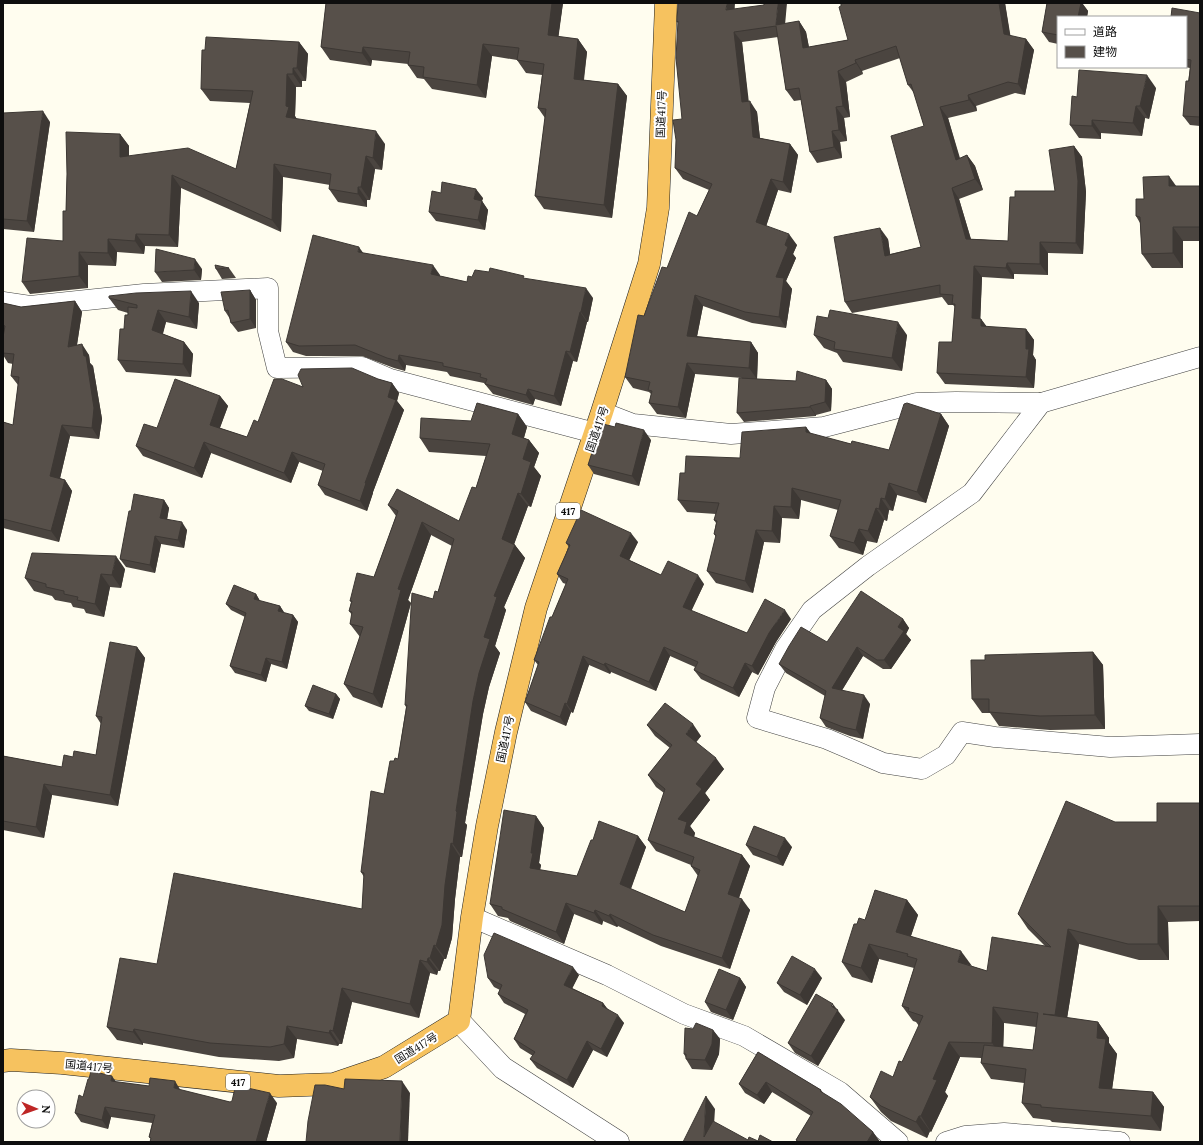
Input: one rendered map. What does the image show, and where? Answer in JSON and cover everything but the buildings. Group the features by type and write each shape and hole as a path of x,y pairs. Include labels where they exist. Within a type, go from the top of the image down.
{"highway":[{"name":"国道417号","path":"3,1061 11,1060 62,1063 279,1086 334,1084 384,1068 458,1020 472,917 487,826 506,732 536,608 596,433 649,264 658,208 666,3"}],"street":[{"path":"3,302 30,306 144,294 268,288 268,331 277,368 362,367 390,379 596,433"},
{"path":"602,412 633,424 731,434 824,427 917,403 1041,403 1200,357"},
{"path":"1041,403 972,493 868,566 812,610 785,649 766,688 757,718 827,739 883,763 922,769 946,755 962,732 1110,747 1200,744"},
{"path":"472,917 607,975 684,1014 744,1036 840,1092 898,1142"},
{"path":"458,1020 503,1068 618,1142"},
{"path":"946,1142 965,1136 1004,1133 1120,1142"}]}
